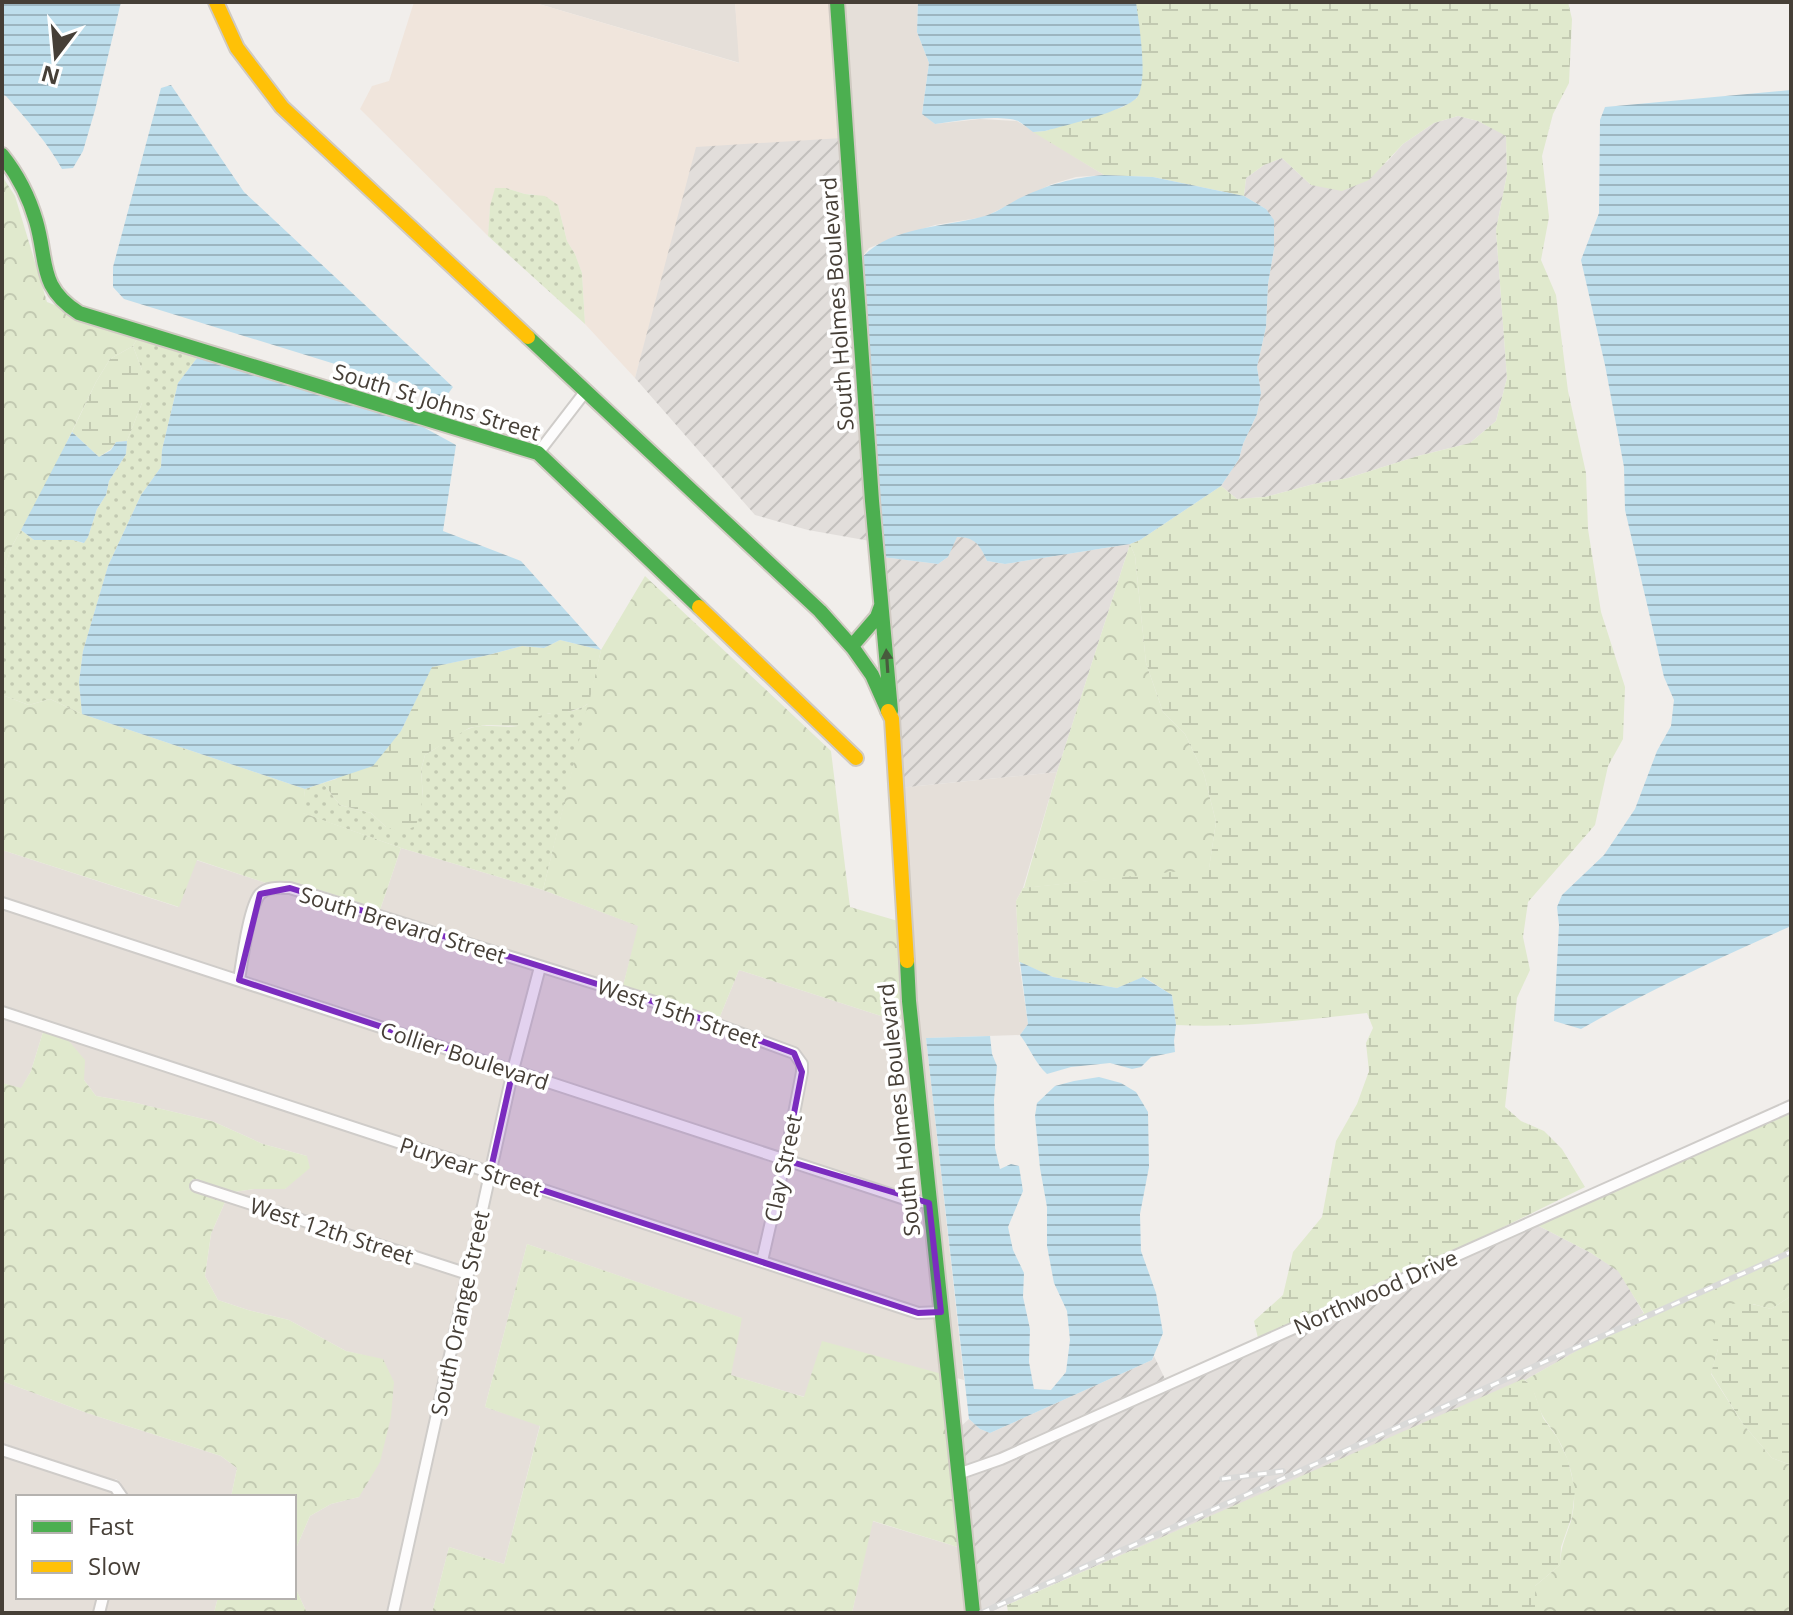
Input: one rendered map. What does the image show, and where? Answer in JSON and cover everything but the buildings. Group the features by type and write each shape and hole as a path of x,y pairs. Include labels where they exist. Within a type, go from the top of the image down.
{"main road":[{"path":"216,2 237,48 282,107 820,611 852,646 872,675 892,719"},
{"name":"South Holmes Boulevard","path":"837,2 872,501 892,719 909,1001 973,1613"},
{"name":"South St Johns Street","path":"2,155 16,173 33,208 50,287 68,308 538,453 856,758"},
{"path":"852,646 877,617 883,602"}],"street":[{"path":"538,453 585,392"},
{"name":"South Brevard Street","path":"239,980 251,914 260,894 274,887 290,888 540,967"},
{"name":"Collier Boulevard","path":"2,903 908,1200 929,1203"},
{"name":"South Orange Street","path":"393,1613 513,1070 540,967"},
{"name":"West 15th Street","path":"540,967 661,1004 787,1050 802,1064 801,1075"},
{"name":"Puryear Street","path":"2,1012 918,1313 941,1312"},
{"name":"Clay Street","path":"762,1261 801,1075"},
{"name":"Northwood Drive","path":"958,1474 1001,1459 1791,1106"},
{"name":"West 12th Street","path":"196,1186 468,1274"},
{"path":"2,1450 115,1487 121,1495"}],"highlighted area":[{"path":"290,888 661,1004 794,1053 802,1072 785,1160 929,1203 941,1312 918,1313 490,1173 513,1070 239,980 260,894"}],"shaded area":[{"path":"414,2 532,2 739,63 735,2 832,2 842,138 661,284 635,378 585,324 582,273 567,241 558,205 506,188 490,206 488,236 360,109 372,86 389,81"},
{"path":"532,2 735,2 740,63"},
{"path":"842,2 918,2 917,32 929,63 922,113 935,124 980,119 1017,121 1104,175 1076,177 1052,184 984,217 935,225 899,236 869,248 860,260"},
{"path":"1458,116 1478,121 1506,135 1507,174 1496,230 1507,378 1496,421 1470,443 1348,478 1265,497 1237,499 1221,486 1239,459 1257,414 1261,393 1257,367 1266,327 1274,249 1266,209 1244,196 1246,178 1264,165 1282,158 1311,185 1387,162 1403,144 1434,123"},
{"path":"842,138 870,541 808,530 755,515 635,378 696,147"},
{"path":"956,537 975,540 987,561 1005,564 1130,544 1057,772 898,788 882,557 938,564 948,557"},
{"path":"1057,772 1023,888 1016,901 1019,962 1028,1024 1020,1035 926,1038 964,1380 953,1377 898,788"},
{"path":"401,848 543,890 639,926 623,986 380,910"},
{"path":"2,850 178,907 196,860 269,884 255,892 246,913 235,973 2,897"},
{"path":"274,893 289,894 534,971 510,1063 245,976 256,915 263,899"},
{"path":"2,909 507,1074 487,1165 2,1006"},
{"path":"739,970 881,1016 905,1017 923,1197 791,1156 807,1064 797,1048 719,1019"},
{"path":"543,974 620,997 791,1058 797,1071 781,1153 519,1066"},
{"path":"2,1018 43,1032 31,1071 21,1089 2,1083"},
{"path":"68,1040 484,1177 464,1267 234,1192 285,1189 307,1156 263,1144 212,1121 96,1096 84,1080"},
{"path":"517,1078 779,1165 759,1254 497,1169"},
{"path":"789,1168 924,1209 935,1307 919,1307 768,1257"},
{"path":"494,1180 916,1318 936,1319 942,1374 810,1381 805,1397 730,1375 741,1318 527,1244 485,1407 540,1425 504,1564 449,1547 432,1613 399,1613"},
{"path":"225,1202 462,1278 388,1613 307,1613 296,1589 296,1548 310,1516 331,1504 359,1497 383,1360 346,1351 289,1320 218,1300 205,1276 211,1234"},
{"path":"1537,1225 1619,1271 1644,1314 1525,1380 988,1613 978,1613 963,1478 1003,1464"},
{"path":"1154,1356 1165,1379 1000,1454 962,1466 958,1429 969,1419 990,1433 1152,1360"},
{"path":"2,1381 87,1413 221,1456 237,1468 231,1495 126,1495 116,1479 2,1443"},
{"path":"2,1456 112,1492 114,1495 16,1495 16,1599 98,1599 94,1613 2,1613"},
{"path":"872,1521 961,1548 968,1613 852,1613"},
{"path":"108,1599 218,1599 214,1613 104,1613"}],"green space":[{"path":"1136,2 1568,2 1572,19 1569,83 1553,114 1542,156 1549,217 1541,260 1556,295 1568,391 1586,473 1588,529 1601,612 1625,687 1623,739 1608,766 1595,825 1528,902 1523,937 1530,970 1517,998 1505,1107 1521,1121 1544,1131 1562,1149 1585,1187 1481,1238 1258,1338 1254,1321 1283,1295 1293,1252 1322,1217 1336,1141 1357,1104 1369,1071 1366,1043 1373,1028 1367,1013 1248,1024 1176,1025 1172,995 1144,977 1117,988 1053,977 1019,962 1016,901 1023,888 1209,868 1216,822 1204,774 1185,734 1163,712 1146,663 1135,556 1130,544 1221,486 1237,499 1265,497 1348,478 1470,443 1496,421 1507,378 1496,230 1507,174 1506,136 1478,121 1458,116 1434,123 1403,144 1369,180 1342,191 1311,185 1282,158 1264,165 1246,178 1244,196 1153,177 1104,175 1033,132 1123,107 1137,98"},
{"path":"2,176 15,196 47,302 138,337 133,346 110,359 96,382 45,487 11,548 2,577"},
{"path":"495,188 545,196 558,205 567,241 582,273 585,324 488,236"},
{"path":"138,337 197,358 178,383 161,467 141,495 108,566 83,651 79,682 82,714 50,699 29,705 2,695 2,577 11,548 21,530 34,540 83,543 88,537 109,481 126,454 127,441 142,403 142,370 133,346"},
{"path":"133,346 142,370 142,403 127,441 116,442 99,457 72,432 110,359"},
{"path":"1130,544 1135,556 1146,663 1163,712 1185,734 1204,774 1216,822 1209,869 1024,888 1057,772"},
{"path":"645,576 831,751 850,907 898,921 905,1017 881,1016 739,970 719,1019 623,986 638,926 543,890 601,650"},
{"path":"560,640 601,650 589,703 561,714 536,717 522,726 469,728 425,755 421,770 423,798 416,826 401,832 386,827 371,813 340,805 323,783 336,779 401,731 431,667 522,646 544,648"},
{"path":"2,695 29,705 50,699 82,714 305,789 303,813 401,848 380,910 307,887 269,884 197,860 179,907 2,850"},
{"path":"589,703 543,890 401,848 302,813 305,789 323,783 340,805 371,813 386,827 423,798 421,770 425,755 451,738 474,727 512,727 535,717 575,710"},
{"path":"43,1032 68,1040 85,1060 84,1080 96,1096 212,1121 263,1144 307,1156 310,1168 285,1189 234,1192 193,1179 189,1189 225,1202 211,1234 205,1276 218,1300 289,1320 346,1351 383,1359 394,1382 391,1417 380,1462 359,1497 331,1504 310,1516 296,1548 296,1495 231,1495 237,1468 221,1456 87,1413 2,1381 2,1083 21,1088 31,1071"},
{"path":"1791,1112 1791,1296 1771,1309 1753,1304 1718,1349 1711,1374 1743,1424 1772,1458 1791,1465 1791,1613 1535,1613 1535,1586 1560,1565 1574,1497 1567,1457 1525,1380 1644,1313 1618,1271 1537,1225"},
{"path":"527,1244 742,1318 731,1375 804,1397 822,1341 942,1374 961,1548 873,1521 852,1613 432,1613 449,1547 504,1564 540,1426 485,1407"},
{"path":"1791,1296 1791,1465 1772,1458 1743,1424 1711,1373 1718,1349 1711,1336 1721,1311 1732,1304 1745,1303 1771,1309"},
{"path":"1523,1379 1532,1386 1543,1418 1568,1460 1575,1490 1572,1516 1561,1547 1560,1565 1535,1586 1535,1613 1008,1613 1007,1605"},
{"path":"296,1589 307,1613 214,1613 218,1599 296,1599"}],"water":[{"path":"2,2 121,2 95,110 83,151 73,168 62,169 36,131 2,95"},
{"path":"918,2 1136,2 1143,64 1138,96 1110,112 1045,131 1033,132 1018,121 1000,118 935,124 922,114 929,63 917,32"},
{"path":"171,85 244,192 453,387 445,398 124,299 113,287 113,267 161,88"},
{"path":"1791,90 1791,926 1711,962 1581,1029 1554,1021 1559,925 1557,907 1562,895 1604,855 1635,809 1657,751 1671,726 1674,700 1664,677 1625,510 1624,467 1581,260 1599,213 1600,120 1605,107"},
{"path":"1104,175 1153,177 1244,196 1266,209 1274,220 1266,327 1257,367 1261,393 1257,414 1239,459 1221,486 1130,544 1005,564 987,561 976,543 957,537 948,557 938,564 882,557 860,260 871,249 900,235 986,216 1051,185"},
{"path":"197,358 414,422 456,445 443,531 521,561 601,650 560,640 544,648 522,646 432,667 401,731 373,766 305,789 82,714 79,682 83,651 108,566 141,495 161,467 178,383"},
{"path":"72,432 99,457 111,450 116,442 127,441 126,454 109,481 106,495 84,543 34,540 21,530"},
{"path":"1020,962 1053,977 1117,988 1143,977 1172,995 1176,1025 1175,1052 1151,1057 1141,1067 1132,1069 1110,1063 1071,1067 1047,1074 1020,1035 1028,1024"},
{"path":"990,1036 997,1066 995,1148 1000,1169 1011,1164 1019,1166 1023,1191 1008,1227 1013,1250 1024,1273 1023,1297 1030,1329 1029,1362 1034,1389 1051,1390 1066,1372 1070,1340 1067,1311 1054,1283 1047,1246 1047,1207 1035,1116 1037,1103 1055,1086 1099,1077 1121,1083 1136,1092 1148,1112 1149,1167 1140,1214 1141,1251 1156,1293 1163,1333 1152,1360 990,1433 969,1419 926,1038"}],"railway":[{"path":"981,1613 1791,1252"},
{"path":"1222,1479 1283,1471"}],"traffic: fast":[{"path":"837,2 872,501 891,711"},
{"path":"2,155 30,203 51,283 66,303 79,313 538,453 699,607"},
{"path":"528,337 820,611 872,675 888,711"},
{"path":"852,646 877,617 881,606"},
{"path":"907,961 973,1613"}],"traffic: slow":[{"path":"216,2 237,48 282,107 528,337"},
{"path":"699,607 856,758"},
{"path":"888,711 892,719 907,961"}]}
